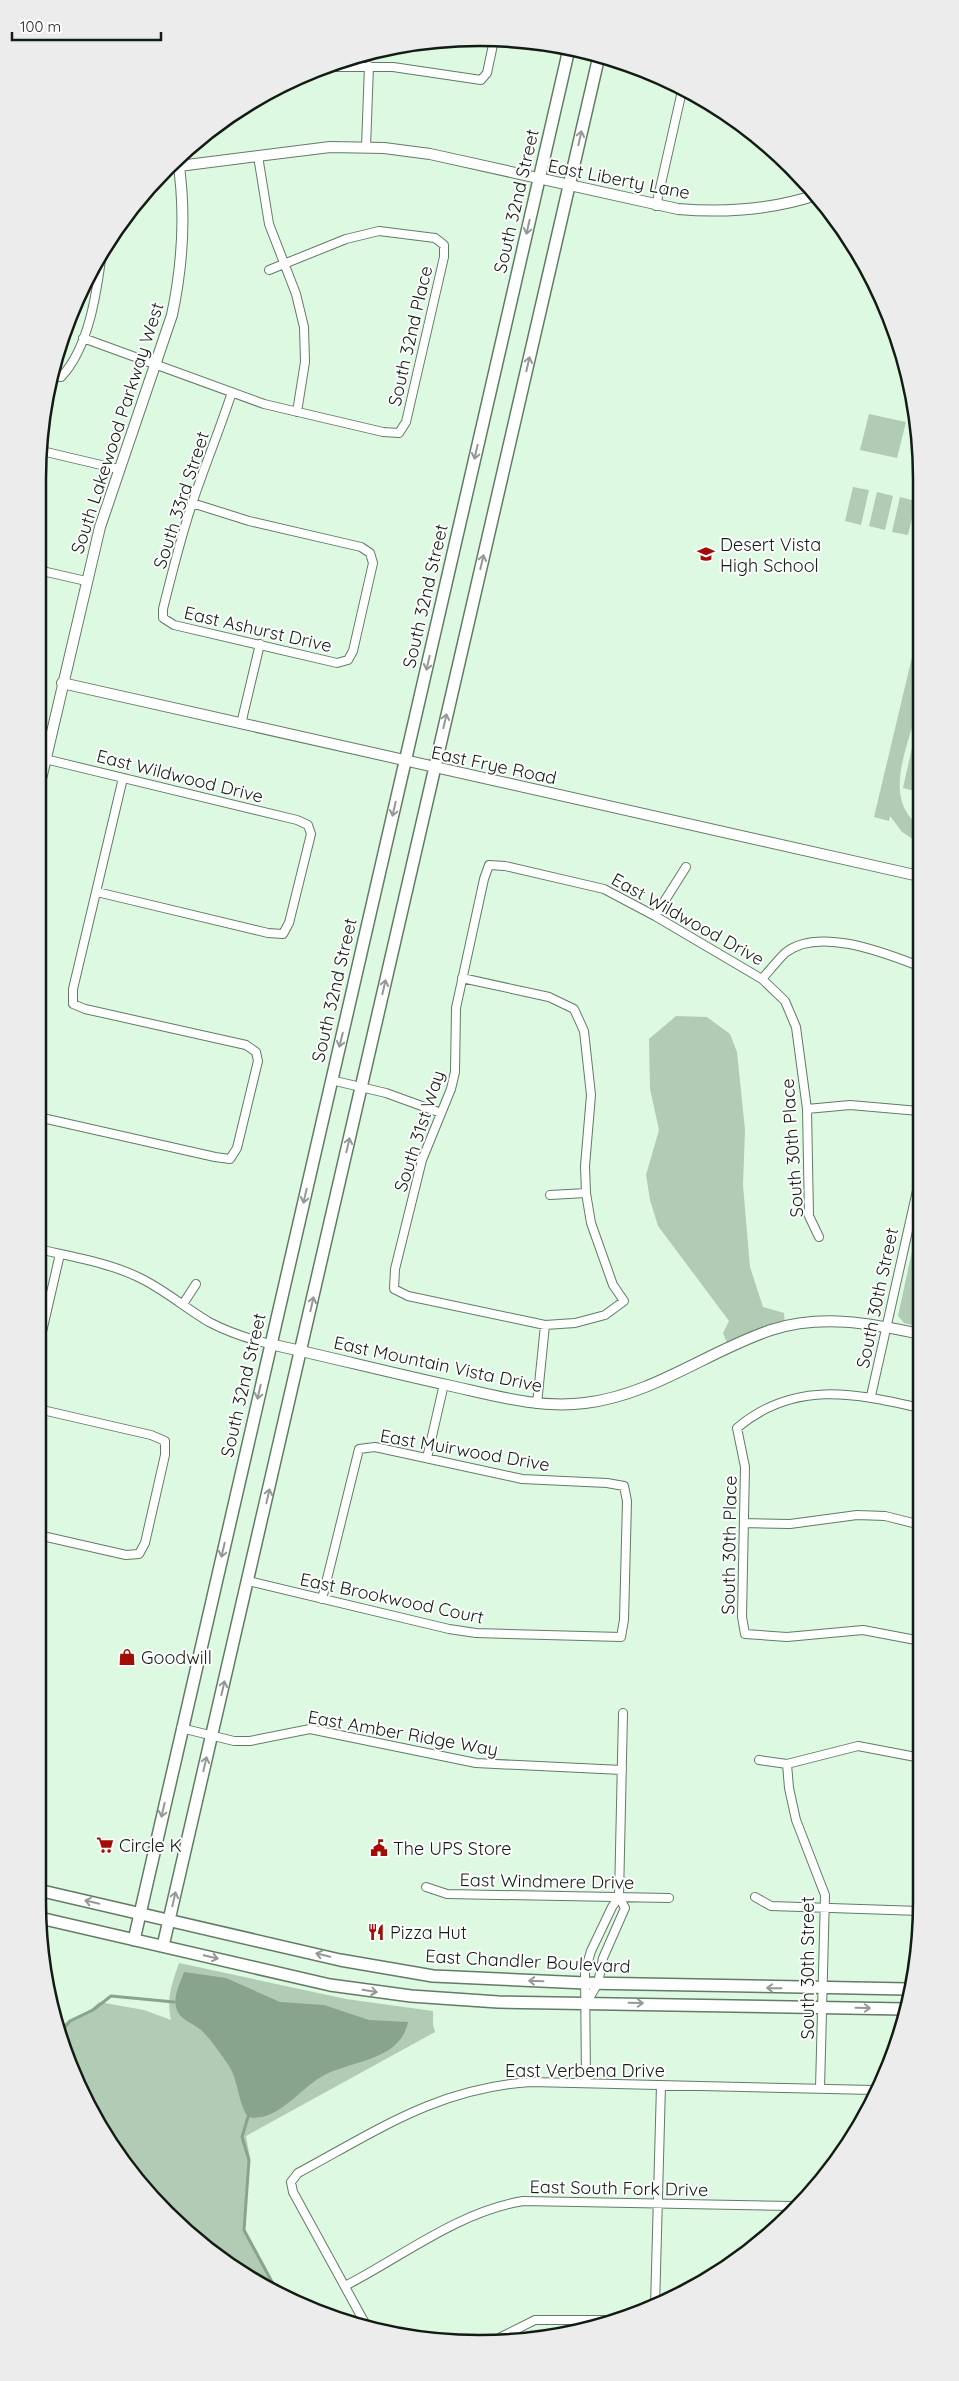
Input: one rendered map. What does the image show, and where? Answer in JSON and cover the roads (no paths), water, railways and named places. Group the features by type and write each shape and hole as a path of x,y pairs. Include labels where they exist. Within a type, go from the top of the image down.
{"main road":[{"name":"South 32nd Street","path":"134,1940 181,1728 567,56"},
{"path":"163,1946 597,63"},
{"name":"East Chandler Boulevard","path":"46,1892 407,1972 473,1979 585,1983 823,1989 903,1989"},
{"name":"East Chandler Boulevard","path":"47,1920 330,1985 380,1993 465,2000 899,2009"}],"street":[{"path":"349,66 369,66 416,70 481,80 486,73 492,46"},
{"path":"366,148 369,66"},
{"path":"656,206 681,96"},
{"name":"East Liberty Lane","path":"185,162 330,147 366,148 416,152 656,206 697,211 732,211 770,207 808,197"},
{"path":"83,338 232,392 297,412 304,379 305,344 300,311 269,224 258,156"},
{"name":"South Lakewood Parkway West","path":"46,755 86,581 118,469 172,315 181,262 183,217 178,168"},
{"name":"South 32nd Place","path":"284,264 346,239 379,231 435,238 444,245 444,257 406,422 399,433 383,432 297,412"},
{"path":"269,270 284,264"},
{"path":"59,376 70,367 83,338 92,308 94,282"},
{"name":"South 33rd Street","path":"163,618 163,609 173,566 192,503 232,392"},
{"path":"47,452 118,469"},
{"name":"East Ashurst Drive","path":"163,618 174,625 337,663 348,660 353,651 373,563 370,553 361,547 249,521 192,503"},
{"path":"46,572 86,581"},
{"path":"241,724 260,644"},
{"name":"East Frye Road","path":"62,683 405,762 913,875"},
{"name":"East Wildwood Drive","path":"46,759 297,820 308,825 310,834 289,923 283,934 268,933 97,892"},
{"path":"46,1119 230,1159 237,1148 258,1061 256,1052 246,1045 85,1009 73,1004 73,988 123,778"},
{"name":"East Wildwood Drive","path":"489,865 504,866 597,887 656,916 762,979 786,952 804,944 827,942 869,947 913,964"},
{"name":"South 31st Way","path":"489,865 484,879 456,1008 455,1072 451,1089 422,1160 395,1269 394,1289 408,1296 545,1325"},
{"path":"656,916 686,867"},
{"path":"462,978 549,996 574,1009 584,1031 591,1095 585,1166 586,1193 591,1223 613,1285 624,1301 605,1315 575,1323 545,1325 537,1404"},
{"name":"South 30th Place","path":"762,979 785,1001 796,1027 807,1109 809,1216 819,1237"},
{"path":"331,1080 386,1093 441,1113"},
{"path":"807,1109 850,1105 913,1110"},
{"path":"550,1195 586,1193"},
{"name":"South 30th Street","path":"871,1396 913,1209"},
{"name":"East Mountain Vista Drive","path":"46,1251 98,1263 130,1274 183,1304 209,1322 233,1333 270,1344 537,1404 585,1403 630,1393 770,1330 784,1327 834,1321 887,1326 913,1332"},
{"path":"46,1314 60,1254"},
{"path":"183,1304 196,1284"},
{"path":"427,1458 444,1384"},
{"name":"South 30th Place","path":"871,1396 815,1393 789,1400 758,1414 737,1428 745,1467 742,1617 745,1634 787,1637 863,1630 913,1639"},
{"path":"871,1396 913,1406"},
{"path":"46,1411 151,1435 165,1441 165,1455 145,1542 139,1554 126,1555 46,1536"},
{"name":"East Muirwood Drive","path":"322,1599 359,1449 375,1447 522,1479 607,1483 624,1486 627,1501 625,1600 621,1637"},
{"path":"744,1523 790,1524 857,1515 885,1516 913,1523"},
{"name":"East Brookwood Court","path":"248,1581 476,1634 621,1637"},
{"path":"587,2002 598,1983 603,1958 625,1908 620,1897 623,1713"},
{"name":"East Amber Ridge Way","path":"181,1728 212,1736 250,1741 310,1729 476,1763 622,1770"},
{"path":"759,1760 787,1764 858,1746 913,1756"},
{"name":"South 30th Street","path":"787,1764 792,1806 822,1884 825,1909 820,2089"},
{"name":"East Windmere Drive","path":"426,1887 448,1894 669,1898"},
{"path":"586,2083 587,2002 585,1983 588,1962 612,1906 620,1897"},
{"path":"755,1897 771,1906 913,1911"},
{"path":"602,1932 613,1937"},
{"name":"East Verbena Drive","path":"345,2286 293,2192 291,2182 298,2173 420,2107 446,2097 477,2088 511,2083 869,2090"},
{"path":"655,2297 661,2085"},
{"name":"East South Fork Drive","path":"345,2286 457,2223 505,2204 540,2199 788,2206"},
{"path":"345,2286 363,2319"},
{"path":"510,2334 535,2320 592,2320"}],"waterway":[{"path":"65,2027 70,2021 93,2010 111,1996 174,2002"},
{"path":"248,2117 242,2137 249,2160 244,2230 272,2282"}],"place":[{"name":"Desert Vista High School","path":"706,554"},
{"name":"Goodwill","path":"127,1657"},
{"name":"Circle K","path":"105,1845"},
{"name":"The UPS Store","path":"379,1848"},
{"name":"Pizza Hut","path":"376,1932"}]}
